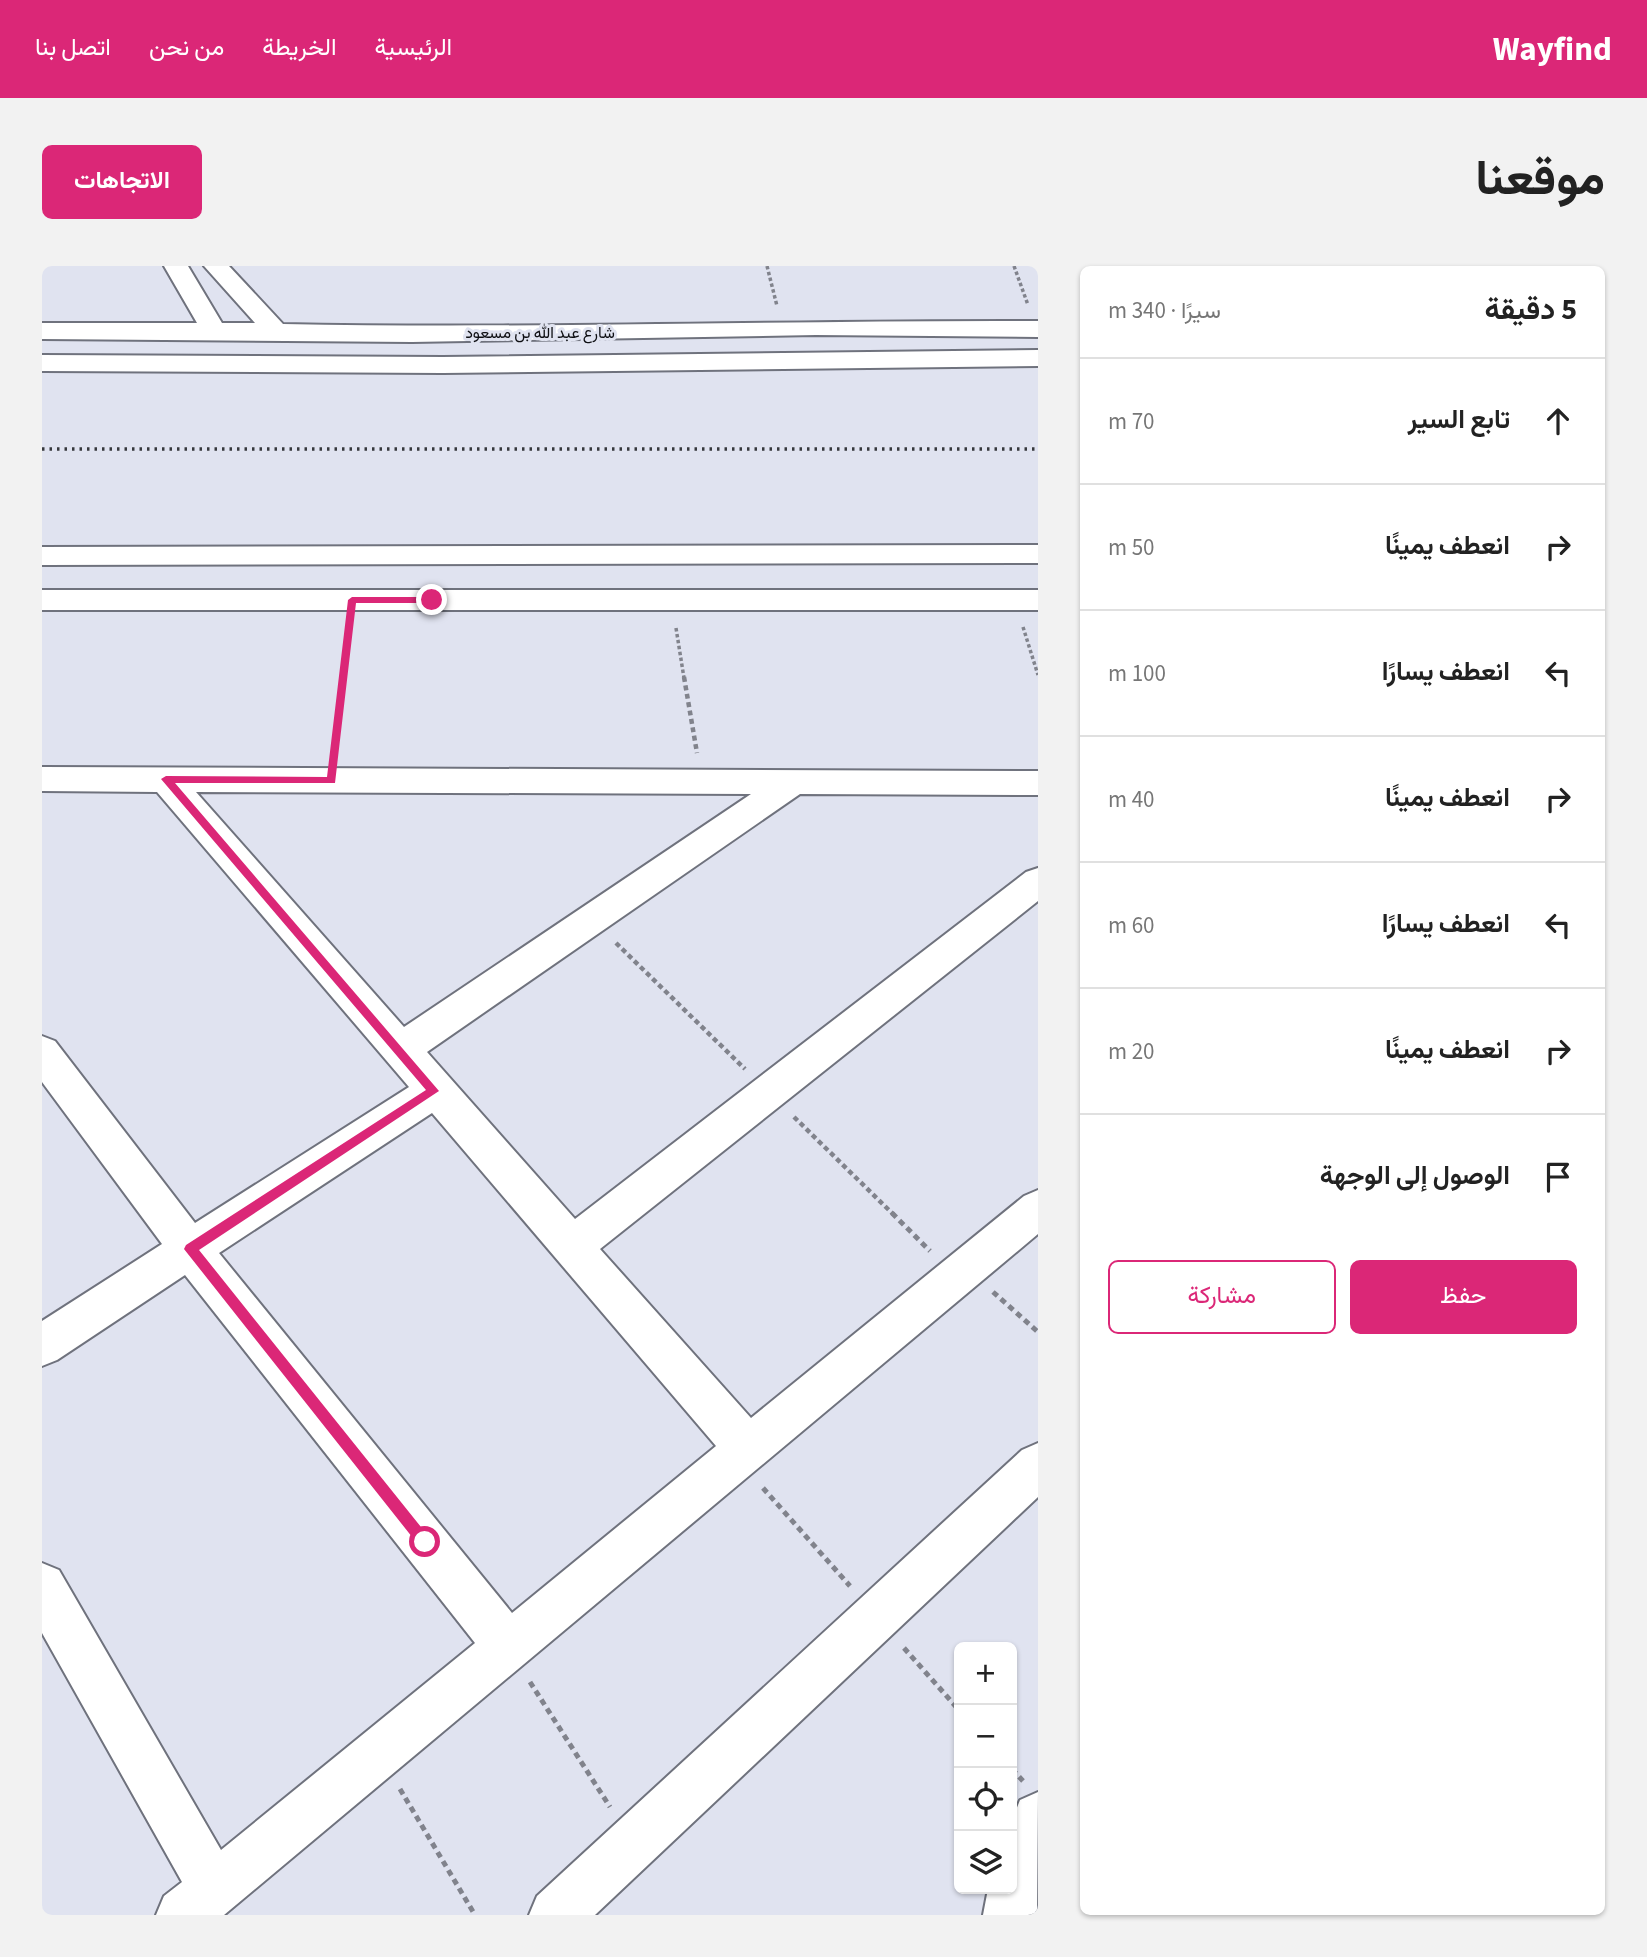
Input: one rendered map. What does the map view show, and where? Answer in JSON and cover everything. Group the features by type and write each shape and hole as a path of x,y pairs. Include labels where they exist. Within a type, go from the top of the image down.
{"street":[{"path":"176,266 214,331"},
{"path":"216,266 275,331"},
{"name":"شارع عبد الله بن مسعود","path":"42,331 412,334 1037,329"},
{"path":"596,333 601,364"},
{"name":"شارع عبد الله بن مسعود","path":"42,363 601,364 1038,358"},
{"path":"42,556 1038,554"},
{"path":"42,600 1026,600"},
{"path":"42,779 1038,783"},
{"path":"166,779 434,1091 748,1449"},
{"path":"400,1051 794,782"},
{"path":"571,1247 1038,882"},
{"path":"42,1052 190,1249 508,1647"},
{"path":"42,1345 434,1091"},
{"path":"42,1587 199,1902 1038,1209"},
{"path":"556,1915 1038,1466"},
{"path":"1010,1915 1015,1885 1038,1818"}],"path":[{"path":"767,266 783,329"},
{"path":"1014,266 1037,329"},
{"path":"332,780 352,600"},
{"path":"1026,600 1038,675"},
{"path":"671,601 702,782"},
{"path":"967,1268 1038,1332"},
{"path":"508,1647 633,1843"},
{"path":"379,1754 475,1915"}],"railway":[{"path":"42,449 1038,449"}],"route":[{"path":"425,1542 190,1249 434,1091 166,779 332,780 352,600 432,600"}]}
